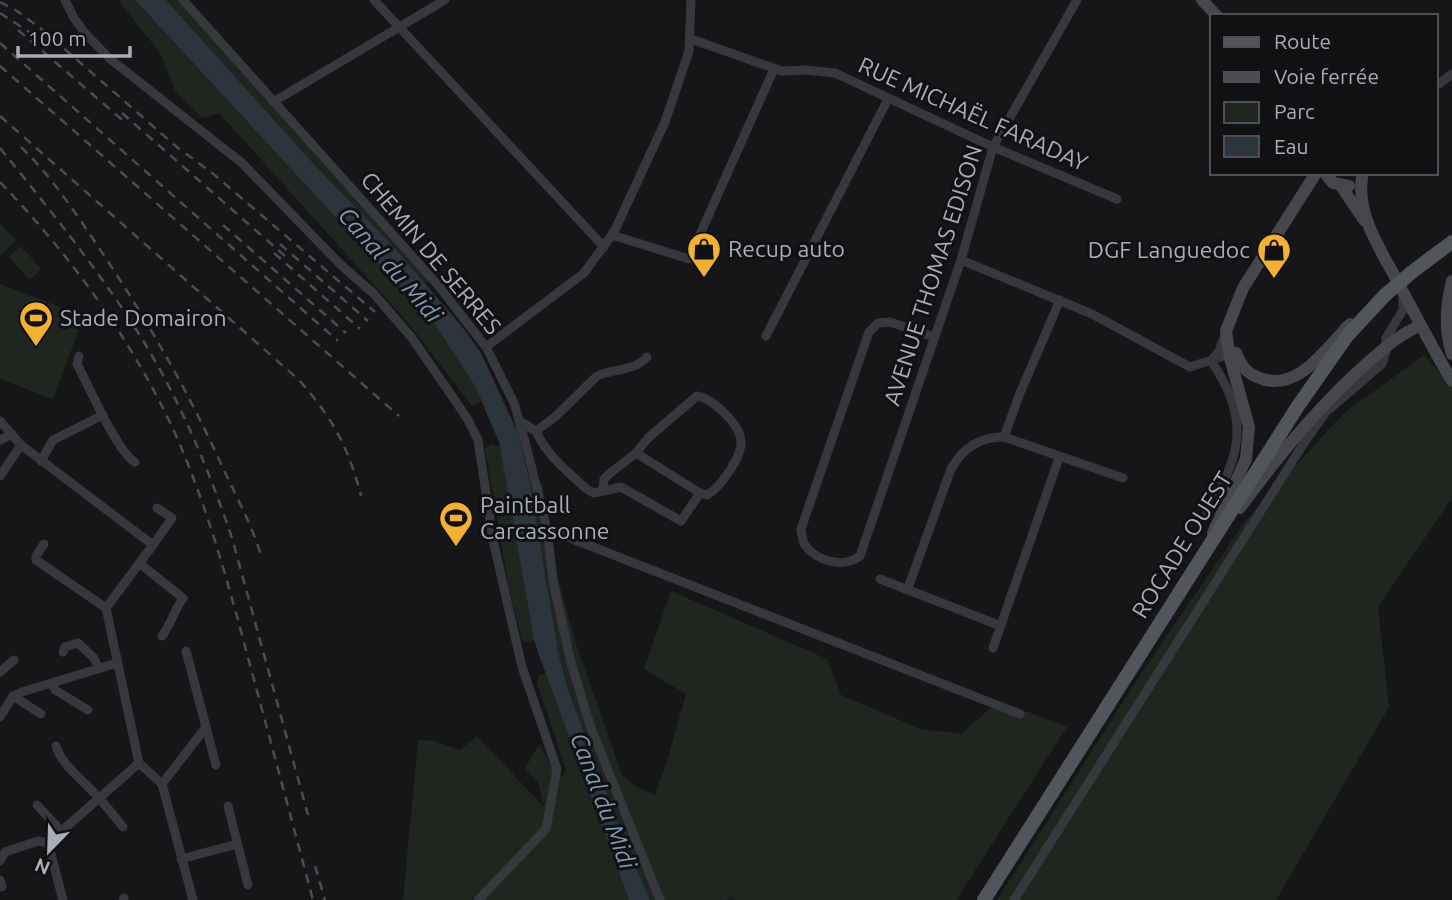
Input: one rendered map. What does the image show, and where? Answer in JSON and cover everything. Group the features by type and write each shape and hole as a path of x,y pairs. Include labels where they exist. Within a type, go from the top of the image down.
{"main road":[{"path":"1202,0 1215,14"},
{"path":"1208,546 1246,459 1249,427 1230,358 1226,331 1243,288 1315,175"},
{"path":"1303,197 1333,181 1352,185 1363,176"},
{"path":"1363,176 1360,190 1373,234"},
{"path":"1333,181 1373,234 1420,326 1452,381"},
{"name":"ROCADE OUEST","path":"984,900 1323,368 1385,295 1452,242"},
{"path":"1452,281 1446,304 1447,336 1452,354"},
{"path":"1231,317 1232,339 1241,365 1251,375 1265,381 1279,382 1294,377 1313,364 1357,316 1370,310"},
{"path":"1208,546 1296,434 1339,388 1385,347 1420,326"}],"street":[{"path":"65,0 74,18 104,53 242,163 341,265 374,294 412,338 467,418 478,440 493,540 522,667 557,769 546,829 478,900"},
{"name":"CHEMIN DE SERRES","path":"183,0 438,285 486,346 514,402 547,529 553,581 571,663 591,728 660,900"},
{"path":"374,0 604,247"},
{"path":"273,102 445,0"},
{"path":"486,346 584,273 612,235 665,122 689,51 691,0"},
{"name":"AVENUE THOMAS EDISON","path":"934,337 890,322 878,323 869,332 801,529 804,544 815,554 842,564 852,562 860,556 961,260 993,147 1077,0"},
{"name":"RUE MICHAËL FARADAY","path":"691,39 782,71 806,69 835,73 993,147 1116,199"},
{"path":"612,235 689,259 774,69"},
{"path":"766,336 888,99"},
{"path":"961,260 1092,314 1190,367 1224,356 1230,358"},
{"path":"1014,900 1304,443 1326,412 1382,364 1386,338 1403,310 1401,288"},
{"path":"1004,437 1060,300"},
{"path":"1211,361 1219,351 1226,331"},
{"path":"79,356 77,365 103,415 127,458 135,462"},
{"path":"536,430 555,416 597,376 633,368 647,357"},
{"path":"1206,515 1226,481 1238,444 1233,406 1211,361"},
{"path":"603,490 604,479 697,396 706,397 725,413 739,432 742,442 729,472 707,495 636,453"},
{"path":"43,462 53,440 103,415"},
{"path":"0,421 21,445 153,545"},
{"path":"519,421 536,430 540,441 559,464 594,493 621,487 681,521 700,493"},
{"path":"0,440 12,434"},
{"path":"908,589 951,469 958,456 975,442 991,437 1004,437 1123,478"},
{"path":"0,476 21,445"},
{"path":"993,648 1059,458"},
{"path":"106,608 172,518 157,508"},
{"path":"547,529 1020,714"},
{"path":"44,544 36,560 106,608 139,763 162,784 193,900"},
{"path":"139,563 183,598 162,636"},
{"path":"880,579 1001,626"},
{"path":"62,652 65,647 78,643 94,658 99,669"},
{"path":"186,650 216,765"},
{"path":"0,672 14,660"},
{"path":"0,717 13,696 117,663"},
{"path":"52,683 55,690 88,710"},
{"path":"183,689 195,687"},
{"path":"13,696 40,714"},
{"path":"162,784 206,727"},
{"path":"56,746 66,762 122,827"},
{"path":"48,843 139,763"},
{"path":"37,805 61,831"},
{"path":"228,806 248,885"},
{"path":"0,861 5,852 38,841 48,843"},
{"path":"48,843 63,900"},
{"path":"181,859 237,844"}],"green space":[{"path":"118,0 135,0 436,326 476,388 481,401 472,406 409,324 219,113 202,118 176,93 160,53"},
{"path":"166,0 179,0 429,281 425,283"},
{"path":"0,223 16,241 0,255"},
{"path":"21,246 41,269 29,280 9,257"},
{"name":"Stade Domairon","path":"0,284 84,316 53,399 0,379"},
{"path":"1424,355 1452,386 1452,498 1378,607 1389,707 1276,900 997,900 1144,669 1246,520 1344,413"},
{"path":"491,444 500,447 534,640 528,643 522,640 509,588 485,448"},
{"path":"529,478 542,484 559,583 574,638 622,775 639,788 655,795 686,694 644,669 671,591 827,659 841,695 921,729 961,734 999,701 1067,727 956,900 734,900 730,897 726,900 650,900 623,837 567,687 545,583"},
{"path":"546,673 629,900 403,900 418,740 434,741 460,750 477,736 544,807 538,782 525,768 539,745 561,777 566,770 537,683 539,675"}],"water":[{"name":"Canal du Midi","path":"135,0 166,0 311,161 390,243 464,329 481,353 518,433 529,478 558,652 567,687 623,837 650,900 629,900 539,655 534,640 499,442 476,388 436,326"}],"railway":[{"path":"0,2 44,31 178,148 211,172 375,312"},
{"path":"0,13 29,32"},
{"path":"18,30 127,124"},
{"path":"0,43 338,341"},
{"path":"0,66 399,416"},
{"path":"122,113 285,256"},
{"path":"0,116 299,380 338,434 351,463 361,496"},
{"path":"21,147 43,170 72,208 149,327 209,437 249,523 262,559"},
{"path":"0,148 111,292 144,342 182,413 204,462 232,538 308,815"},
{"path":"0,182 51,239 98,300 140,365 175,433 198,490 226,577 313,900"},
{"path":"223,225 346,333"},
{"path":"280,244 368,321"},
{"path":"274,253 360,329"},
{"path":"315,866 325,900"}],"place":[{"name":"Recup auto","path":"704,279"},
{"name":"DGF Languedoc","path":"1274,280"},
{"name":"Stade Domairon","path":"36,348"},
{"name":"Paintball Carcassonne","path":"456,548"}]}
